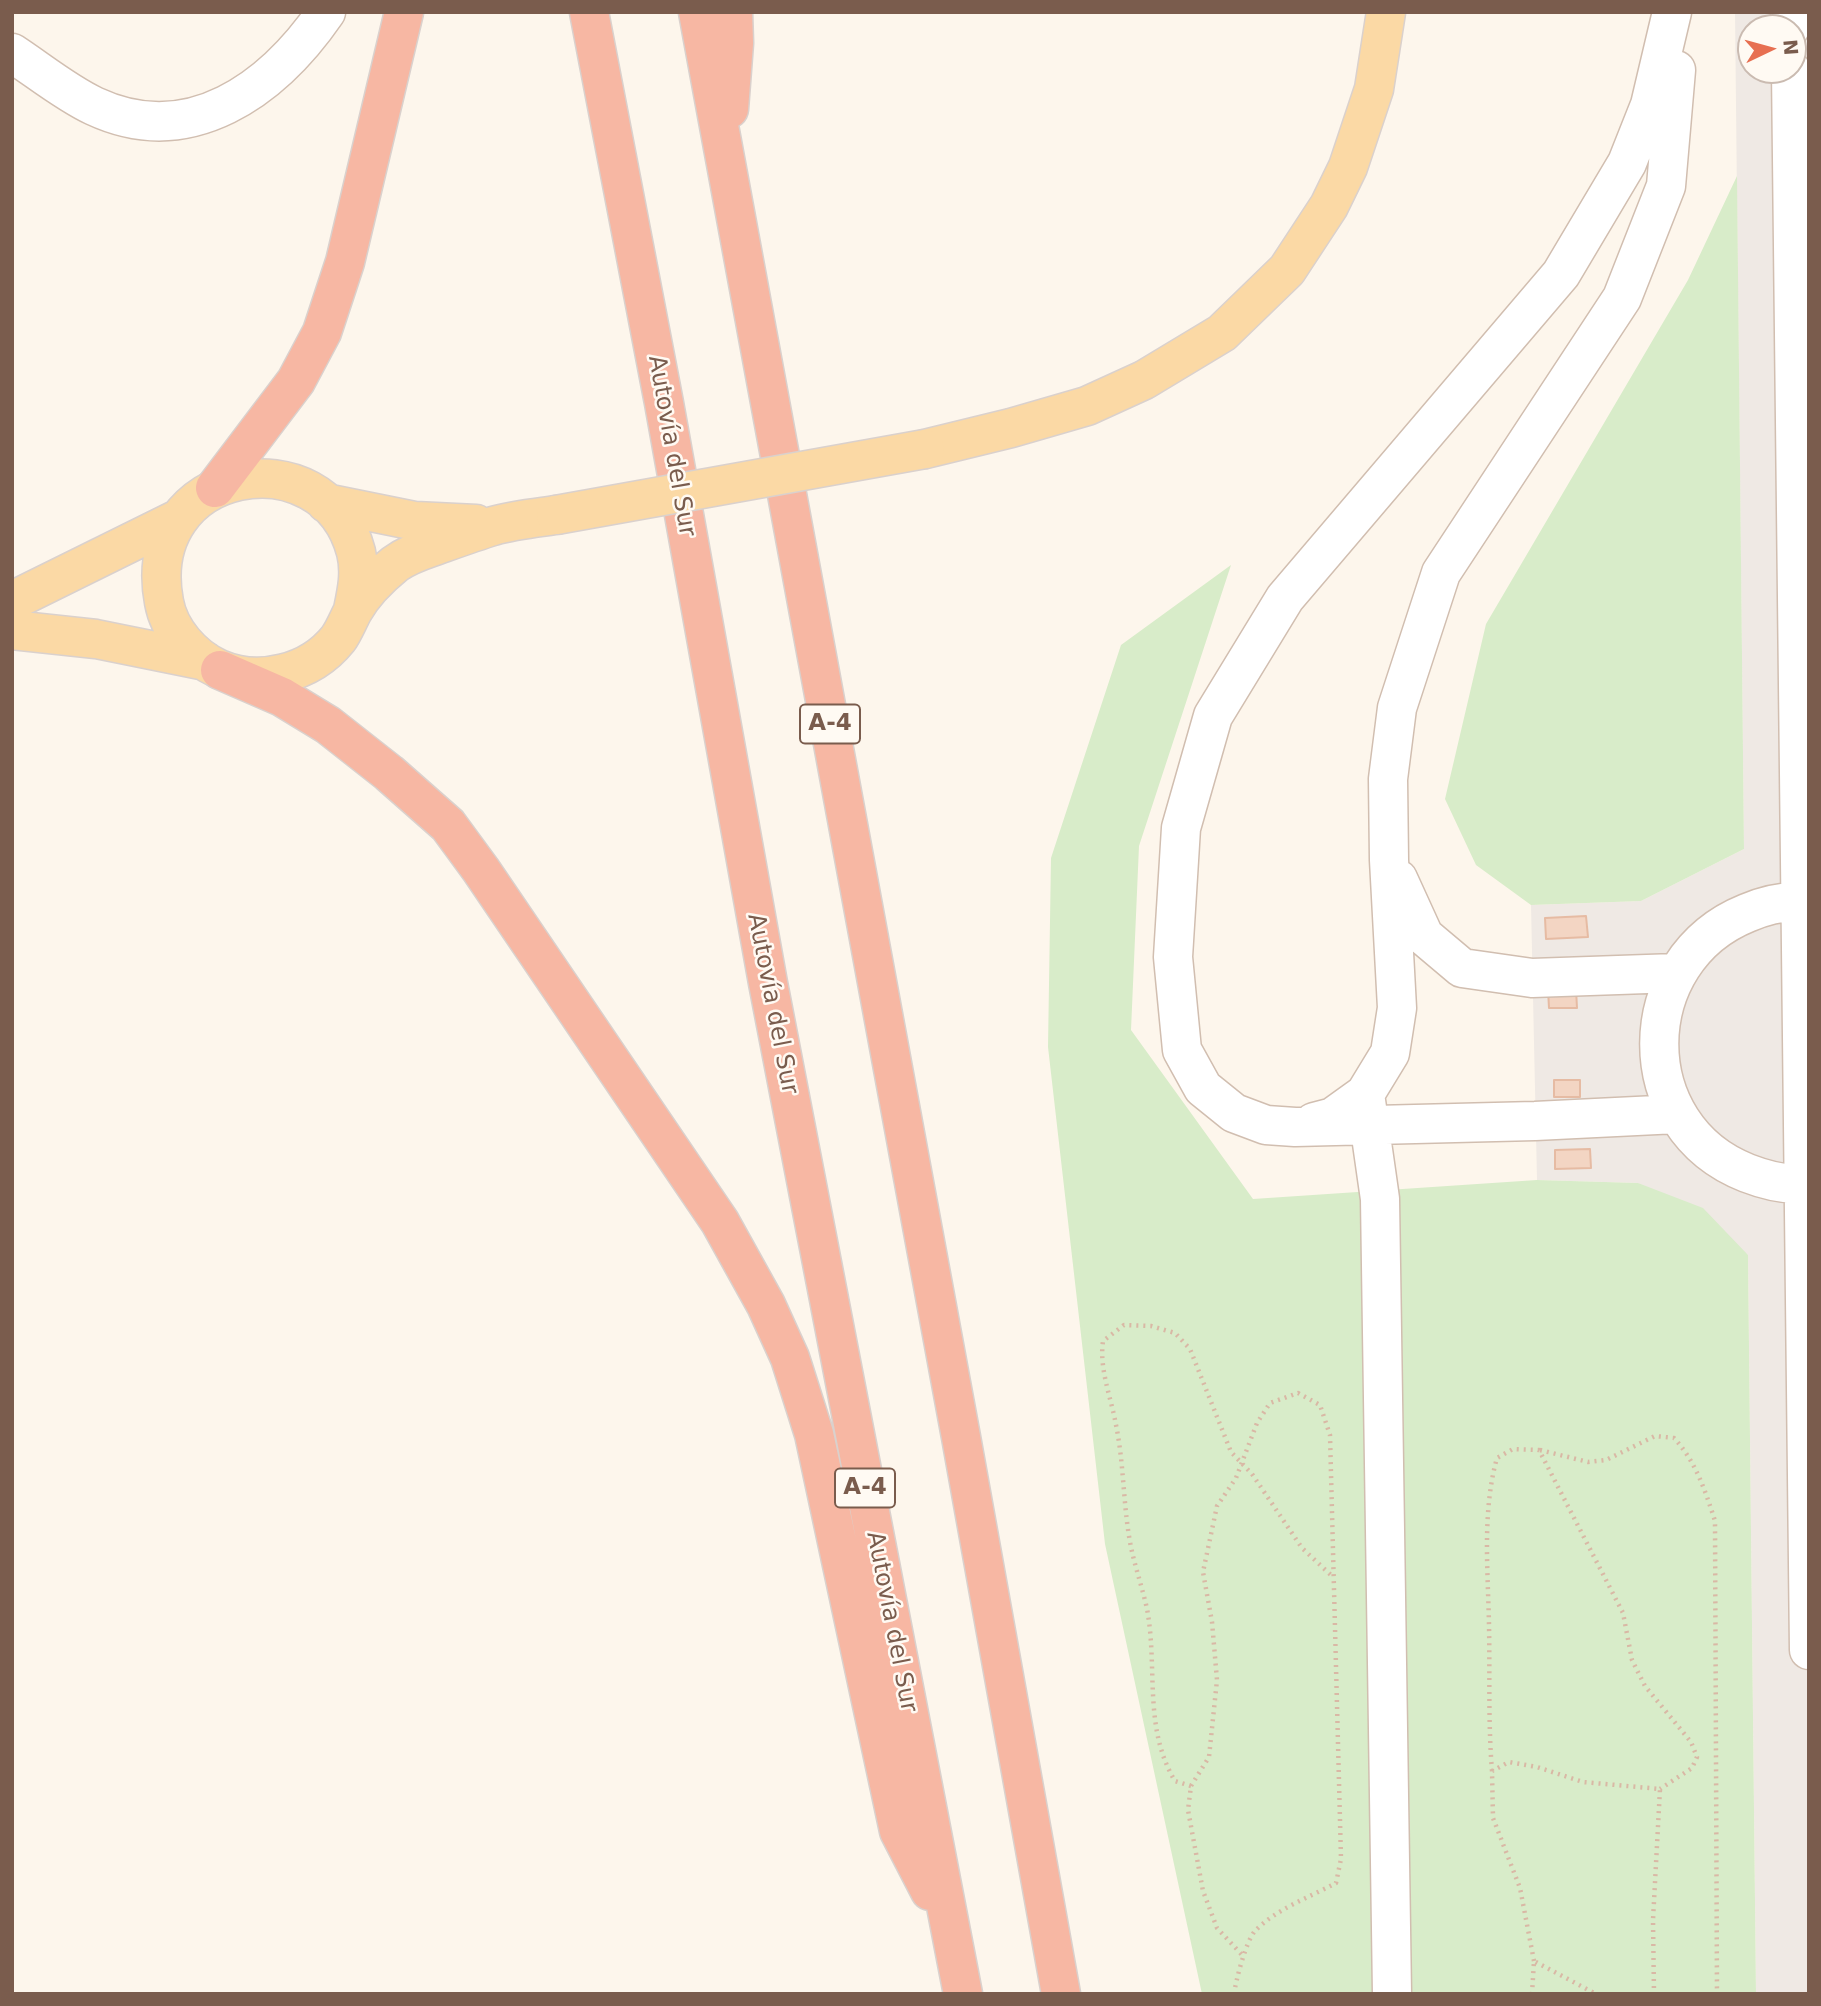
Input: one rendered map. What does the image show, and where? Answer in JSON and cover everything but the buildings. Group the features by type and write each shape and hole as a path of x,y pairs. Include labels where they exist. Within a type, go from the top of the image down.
{"highway":[{"path":"215,488 296,381 321,332 345,262 404,12"},
{"name":"Autovía del Sur","path":"589,12 664,403 768,983 963,1994"},
{"name":"A-4","path":"698,12 956,1409 1061,1994"},
{"path":"724,156 734,43 733,12"},
{"path":"212,666 282,697 328,725 448,825 720,1222 790,1358 814,1434 900,1830 952,1934"}],"main road":[{"path":"1359,12 1365,64 1364,122"},
{"path":"12,630 96,639 252,677 284,674 314,661 338,639 368,590 395,565 414,553 495,526 925,449 1087,406 1144,380 1222,333 1287,270 1329,206 1348,167 1374,89 1384,39 1386,12"},
{"path":"212,666 181,640 166,612 160,580 164,548 178,519 195,501 215,488 243,479 273,478 302,487 326,503 345,526 356,553 359,581 354,610"},
{"path":"326,503 415,521 495,526"},
{"path":"12,601 178,519"}],"street":[{"path":"12,53 93,105 133,119 180,120 224,107 253,90 278,71 307,40 326,12"},
{"path":"1672,12 1650,105 1627,163 1561,274 1285,598 1213,716 1181,828 1173,957 1182,1050 1203,1088 1234,1113 1266,1125 1295,1127 1367,1110 1535,1121 1676,1114"},
{"path":"1392,1994 1380,1199 1367,1110 1390,1053 1397,1008 1389,860 1388,779 1397,708 1441,573 1622,298 1666,186 1679,12"},
{"path":"1791,84 1805,902 1809,1650"},
{"path":"1389,860 1424,936 1462,968 1532,978 1676,973"},
{"path":"1805,902 1763,906 1728,920 1698,943 1676,973 1659,1019 1660,1068 1676,1114 1700,1144 1731,1166 1766,1180 1806,1183"}],"path":[{"path":"1191,1786 1175,1781 1167,1767 1158,1736 1152,1696 1147,1612 1130,1541 1116,1426 1101,1357 1103,1341 1124,1325 1151,1326 1175,1333 1190,1349 1231,1452 1252,1474 1302,1548 1334,1578"},
{"path":"1234,1994 1236,1978 1254,1932 1282,1911 1336,1883 1341,1859 1330,1434 1320,1405 1298,1393 1270,1404 1257,1423 1236,1478 1217,1506 1203,1572 1212,1622 1217,1680 1209,1756 1191,1786 1188,1810 1203,1891 1217,1928 1244,1957"},
{"path":"1532,1994 1534,1961 1520,1888 1493,1818 1489,1735 1488,1552 1491,1478 1497,1458 1513,1449 1539,1450 1588,1462 1606,1460 1655,1436 1674,1438 1687,1452 1703,1484 1715,1521 1717,1994"},
{"path":"1492,1771 1509,1762 1537,1767 1583,1782 1660,1789 1692,1768 1697,1757 1691,1742 1645,1686 1632,1660 1623,1613 1539,1450"},
{"path":"1654,1994 1653,1920 1660,1789"},
{"path":"1534,1961 1596,1994"}],"shaded area":[{"path":"1735,12 1809,12 1809,1994 1756,1994 1748,1255 1638,1183 1537,1180 1531,905 1641,901 1744,849"}],"green space":[{"path":"1737,176 1744,849 1641,901 1531,905 1476,865 1445,799 1486,624 1688,280"},
{"path":"1231,565 1139,846 1131,1030 1253,1199 1537,1180 1638,1183 1703,1208 1748,1255 1756,1994 1202,1994 1105,1544 1048,1047 1051,858 1121,645"}]}
